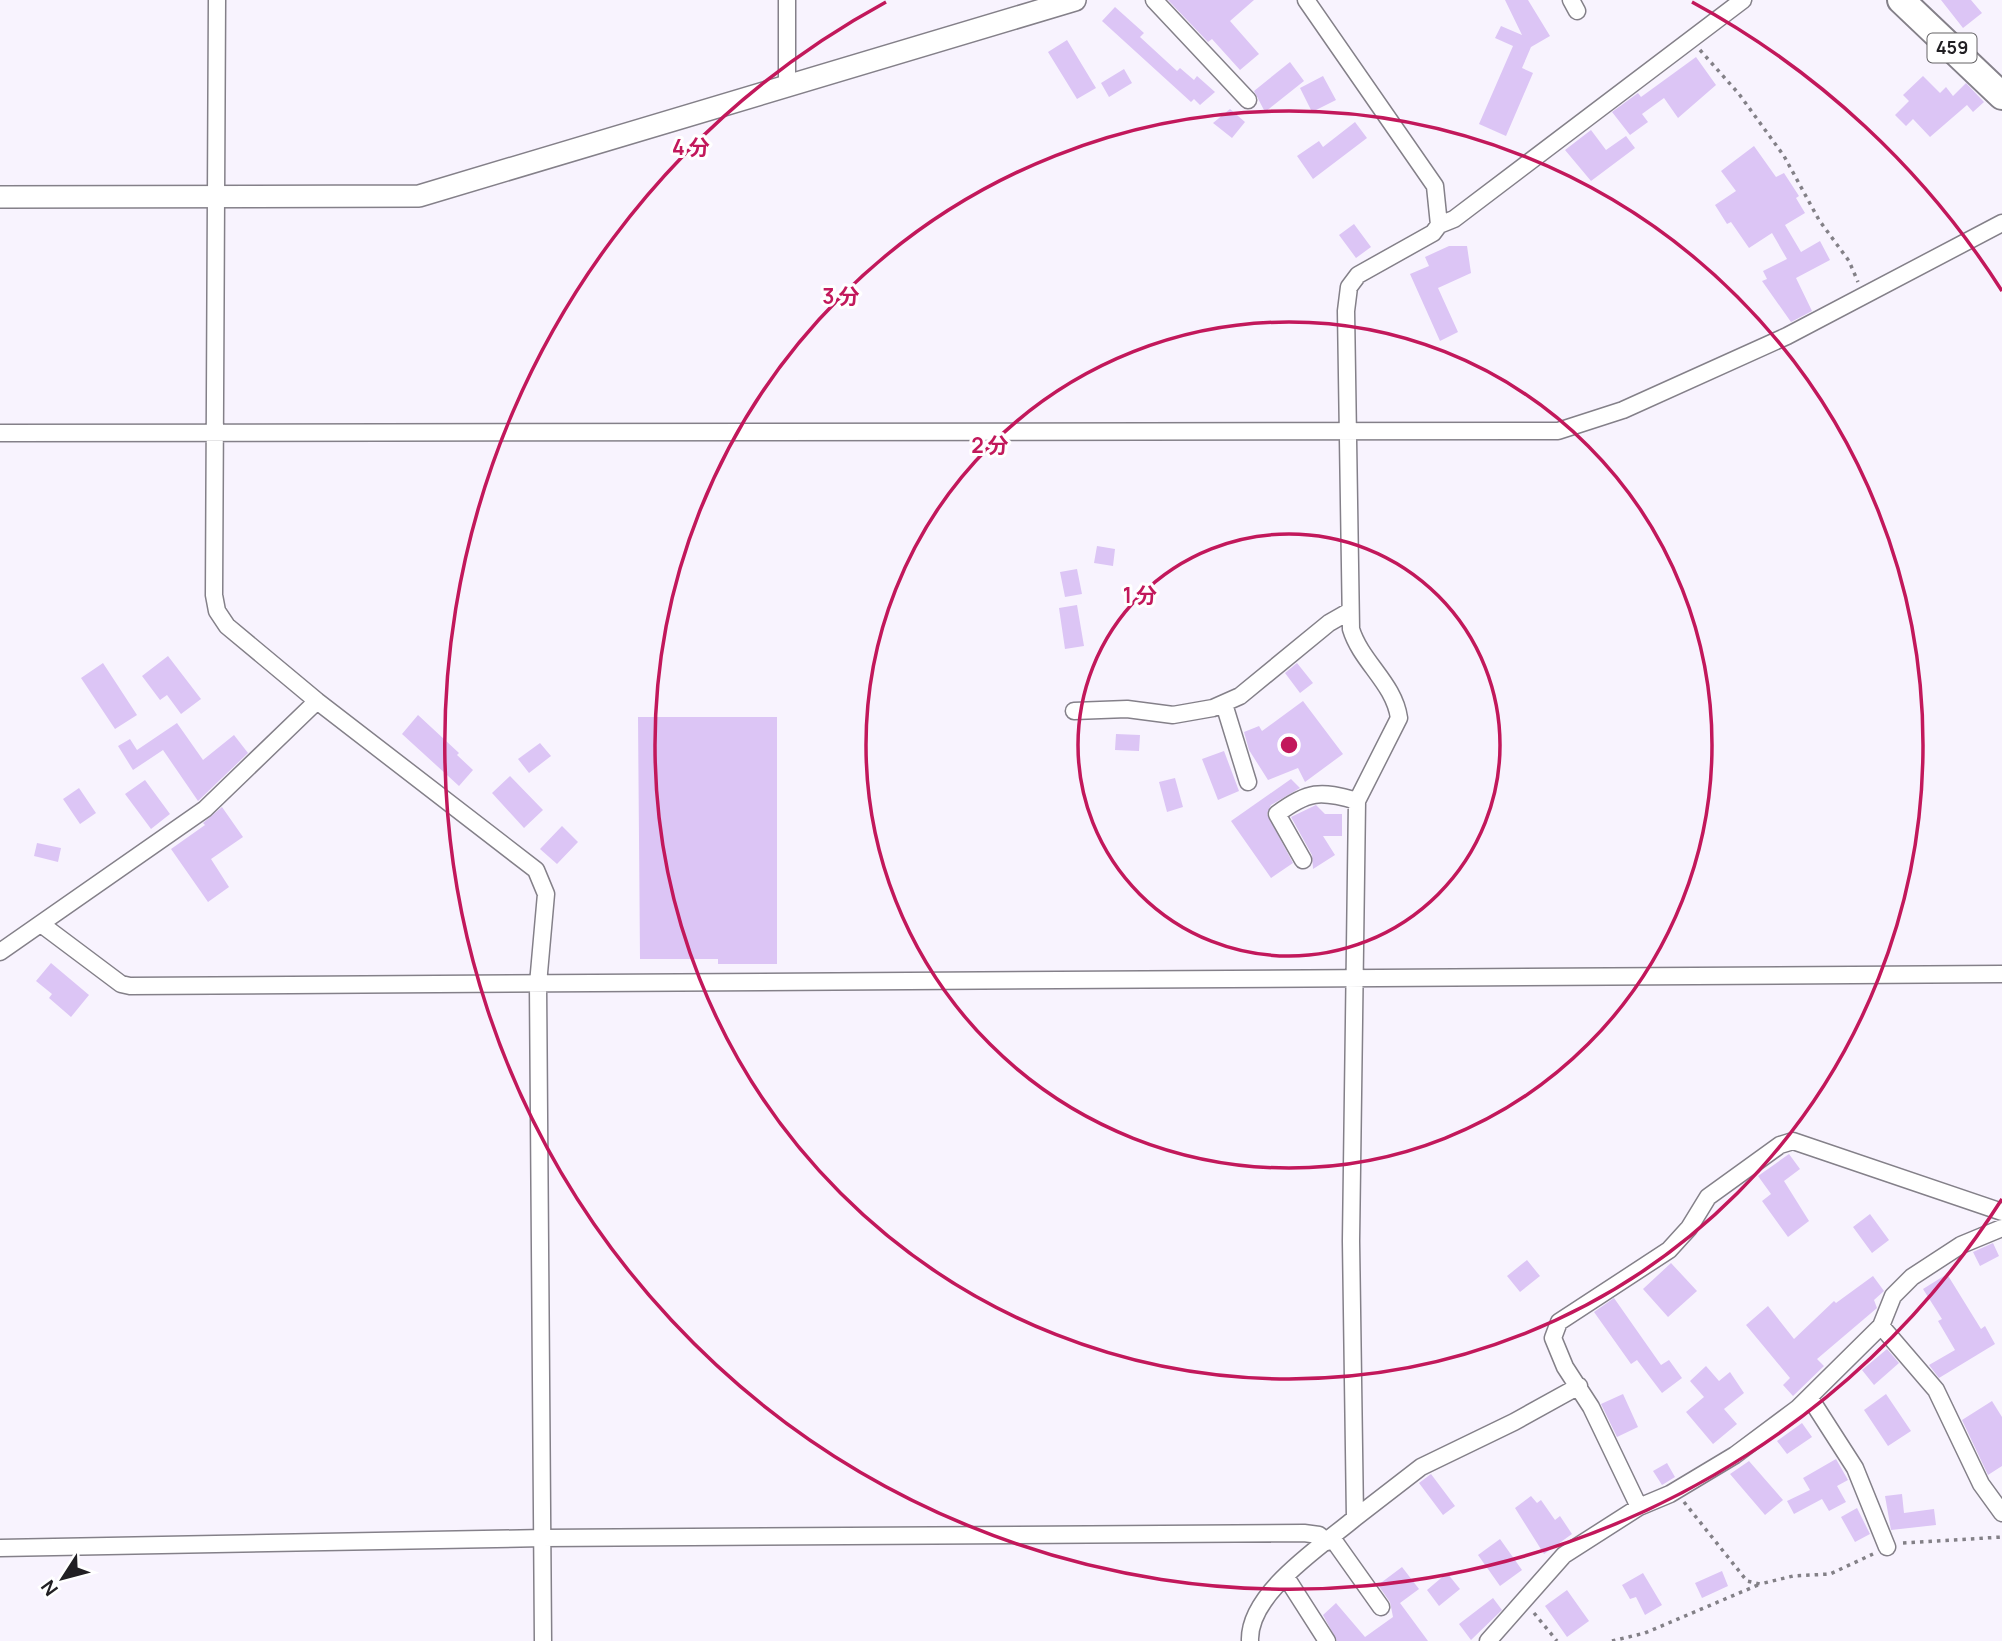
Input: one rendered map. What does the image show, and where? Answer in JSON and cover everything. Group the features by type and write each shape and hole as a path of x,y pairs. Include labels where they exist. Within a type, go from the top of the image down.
{"highway":[{"name":"459","path":"1901,0 2002,96"}],"street":[{"path":"217,0 213,433 214,595 217,611 228,626 317,701 536,870 546,894 538,984 543,1641"},
{"path":"787,86 788,0"},
{"path":"0,197 419,196 1075,0"},
{"path":"1154,0 1248,100"},
{"path":"1306,0 1435,186 1439,225"},
{"path":"1355,1518 1351,1241 1357,801 1399,718 1387,688 1360,652 1351,629 1346,311 1349,287 1367,267 1433,233 1439,225 1454,219 1743,0"},
{"path":"0,433 1349,430 1541,433 1575,428 1787,336 2002,223"},
{"path":"1074,711 1128,709 1173,715 1224,704 1240,696 1329,623 1350,611"},
{"path":"0,952 205,809 317,701"},
{"path":"1224,704 1248,782"},
{"path":"1303,860 1277,814 1297,800 1319,792 1357,801"},
{"path":"41,924 121,984 130,986 2002,974"},
{"path":"1639,1507 1579,1386 1565,1367 1553,1338 1559,1322 1669,1250 1689,1228 1708,1197 1786,1143 1804,1142 2002,1212"},
{"path":"1488,1641 1564,1555 1639,1507 1677,1490 1735,1455 1810,1398 1881,1326 1893,1296 1912,1277 1961,1245 2002,1228"},
{"path":"1881,1326 1936,1391 1981,1485 2002,1513"},
{"path":"1250,1641 1261,1604 1286,1577 1355,1518 1421,1467 1524,1417 1579,1386"},
{"path":"1810,1398 1855,1468 1886,1547"},
{"path":"0,1548 544,1538 1304,1533 1330,1540 1381,1607"},
{"path":"1286,1577 1327,1641"}],"path":[{"path":"1692,39 1739,94 1784,156 1819,220 1849,261 1864,297"},
{"path":"1677,1490 1739,1576 1759,1584"},
{"path":"1612,1641 1645,1633 1759,1584 1793,1576 1830,1574 1886,1547 1915,1541 2002,1537"},
{"path":"1524,1600 1557,1641"}],"building":[{"path":"1168,0 1254,0 1230,21 1259,54 1240,70 1212,39 1208,42"},
{"path":"1505,0 1528,0 1550,36 1531,47 1522,68 1533,73 1506,136 1479,124 1513,46 1495,38 1501,26 1522,35"},
{"path":"1941,0 1971,0 1982,13 1963,28"},
{"path":"1115,7 1144,33 1140,37 1177,71 1180,68 1194,80 1197,76 1215,92 1200,105 1194,99 1191,102 1102,21"},
{"path":"1067,40 1096,88 1077,99 1048,52"},
{"path":"1696,57 1716,85 1678,118 1664,98 1642,114 1648,122 1630,135 1612,112 1638,93 1641,97"},
{"path":"1290,62 1304,81 1265,112 1254,91"},
{"path":"1124,69 1132,83 1109,97 1101,83"},
{"path":"1323,76 1336,100 1312,112 1300,88"},
{"path":"1923,76 1940,93 1946,87 1953,96 1966,83 1984,102 1973,112 1967,105 1930,137 1913,119 1906,126 1895,115 1909,101 1903,95"},
{"path":"1230,109 1245,122 1232,138 1213,123"},
{"path":"1355,122 1367,138 1313,179 1297,156 1319,141 1323,147"},
{"path":"1591,130 1606,150 1626,136 1635,148 1591,181 1565,150"},
{"path":"1754,146 1776,177 1784,173 1799,196 1796,198 1805,213 1785,225 1801,252 1820,241 1830,260 1796,278 1812,311 1791,322 1762,281 1767,279 1763,271 1787,259 1772,233 1749,248 1731,222 1727,224 1715,205 1736,191 1721,171"},
{"path":"1354,224 1371,247 1356,258 1339,235"},
{"path":"1449,246 1467,246 1471,273 1438,288 1458,332 1440,341 1410,274 1429,266 1425,257"},
{"path":"1097,546 1115,549 1113,566 1094,563"},
{"path":"1077,569 1082,594 1065,597 1060,572"},
{"path":"1077,605 1084,646 1065,649 1059,608"},
{"path":"168,656 201,699 181,714 167,695 160,700 142,676"},
{"path":"103,663 137,715 115,729 81,678"},
{"path":"1297,663 1313,683 1300,693 1285,673"},
{"path":"1303,701 1343,754 1305,782 1298,768 1268,780 1249,750 1244,732 1259,726 1262,731"},
{"path":"418,715 459,753 457,755 473,770 459,786 402,734"},
{"path":"638,717 777,717 777,964 718,964 718,959 640,959"},
{"path":"177,723 203,760 234,735 248,753 198,801 163,750 133,770 118,746 130,739 137,750"},
{"path":"1116,734 1140,735 1139,751 1115,750"},
{"path":"540,743 551,756 529,773 518,759"},
{"path":"1224,751 1239,791 1218,800 1202,759"},
{"path":"510,776 543,810 524,828 492,793"},
{"path":"1175,778 1183,807 1167,812 1159,782"},
{"path":"1291,779 1300,788 1271,805 1267,814 1293,863 1271,878 1231,821"},
{"path":"145,780 170,814 151,829 125,794"},
{"path":"79,788 96,813 80,824 63,799"},
{"path":"1316,805 1325,814 1342,814 1342,836 1323,836 1335,855 1313,869 1312,855 1291,817"},
{"path":"222,807 243,837 211,859 229,887 208,902 171,849 205,825 203,823"},
{"path":"562,826 578,842 557,864 540,849"},
{"path":"37,843 61,848 58,862 34,856"},
{"path":"51,963 89,995 71,1017 49,998 52,994 36,981"},
{"path":"1789,1154 1800,1169 1784,1181 1809,1221 1788,1237 1762,1201 1771,1194 1758,1176"},
{"path":"1870,1214 1889,1240 1872,1253 1853,1227"},
{"path":"1993,1243 1999,1256 1980,1266 1973,1252"},
{"path":"1527,1260 1540,1276 1520,1292 1507,1276"},
{"path":"1671,1263 1697,1291 1668,1317 1643,1289"},
{"path":"1947,1274 1981,1329 1985,1326 1995,1344 1939,1378 1929,1365 1955,1350 1938,1321 1942,1319 1923,1289"},
{"path":"1873,1276 1884,1291 1874,1300 1877,1308 1817,1359 1824,1366 1793,1396 1783,1385 1790,1378 1746,1325 1768,1306 1794,1339 1834,1301 1836,1303"},
{"path":"1614,1298 1661,1365 1669,1360 1682,1378 1662,1393 1637,1360 1631,1364 1594,1312"},
{"path":"1887,1349 1899,1363 1874,1385 1862,1370"},
{"path":"1706,1366 1719,1381 1730,1372 1744,1393 1724,1409 1737,1424 1713,1444 1686,1412 1704,1397 1690,1381"},
{"path":"1623,1394 1638,1427 1617,1437 1601,1404"},
{"path":"1886,1394 1911,1431 1888,1446 1864,1410"},
{"path":"1992,1401 2002,1417 2002,1466 1988,1475 1962,1420"},
{"path":"1802,1423 1812,1437 1787,1454 1777,1441"},
{"path":"1836,1459 1848,1480 1837,1486 1846,1502 1829,1511 1822,1499 1794,1514 1787,1501 1810,1490 1803,1478"},
{"path":"1749,1461 1783,1500 1765,1515 1730,1474"},
{"path":"1667,1463 1675,1477 1662,1485 1653,1471"},
{"path":"1431,1474 1455,1506 1443,1515 1419,1483"},
{"path":"1902,1494 1904,1513 1934,1509 1936,1525 1891,1530 1885,1496"},
{"path":"1531,1496 1537,1503 1541,1500 1555,1520 1560,1516 1572,1534 1544,1554 1515,1508"},
{"path":"1857,1508 1870,1534 1855,1542 1841,1517"},
{"path":"1500,1539 1522,1570 1500,1586 1478,1555"},
{"path":"1402,1567 1419,1589 1400,1603 1428,1641 1337,1641 1323,1615 1336,1603 1365,1637 1393,1617 1390,1602 1378,1585"},
{"path":"1722,1571 1728,1586 1702,1598 1695,1583"},
{"path":"1447,1573 1460,1589 1439,1606 1427,1590"},
{"path":"1643,1573 1662,1605 1645,1615 1636,1597 1630,1599 1622,1585"},
{"path":"1567,1590 1589,1621 1567,1637 1545,1606"},
{"path":"1493,1598 1502,1610 1471,1640 1459,1624"}]}
